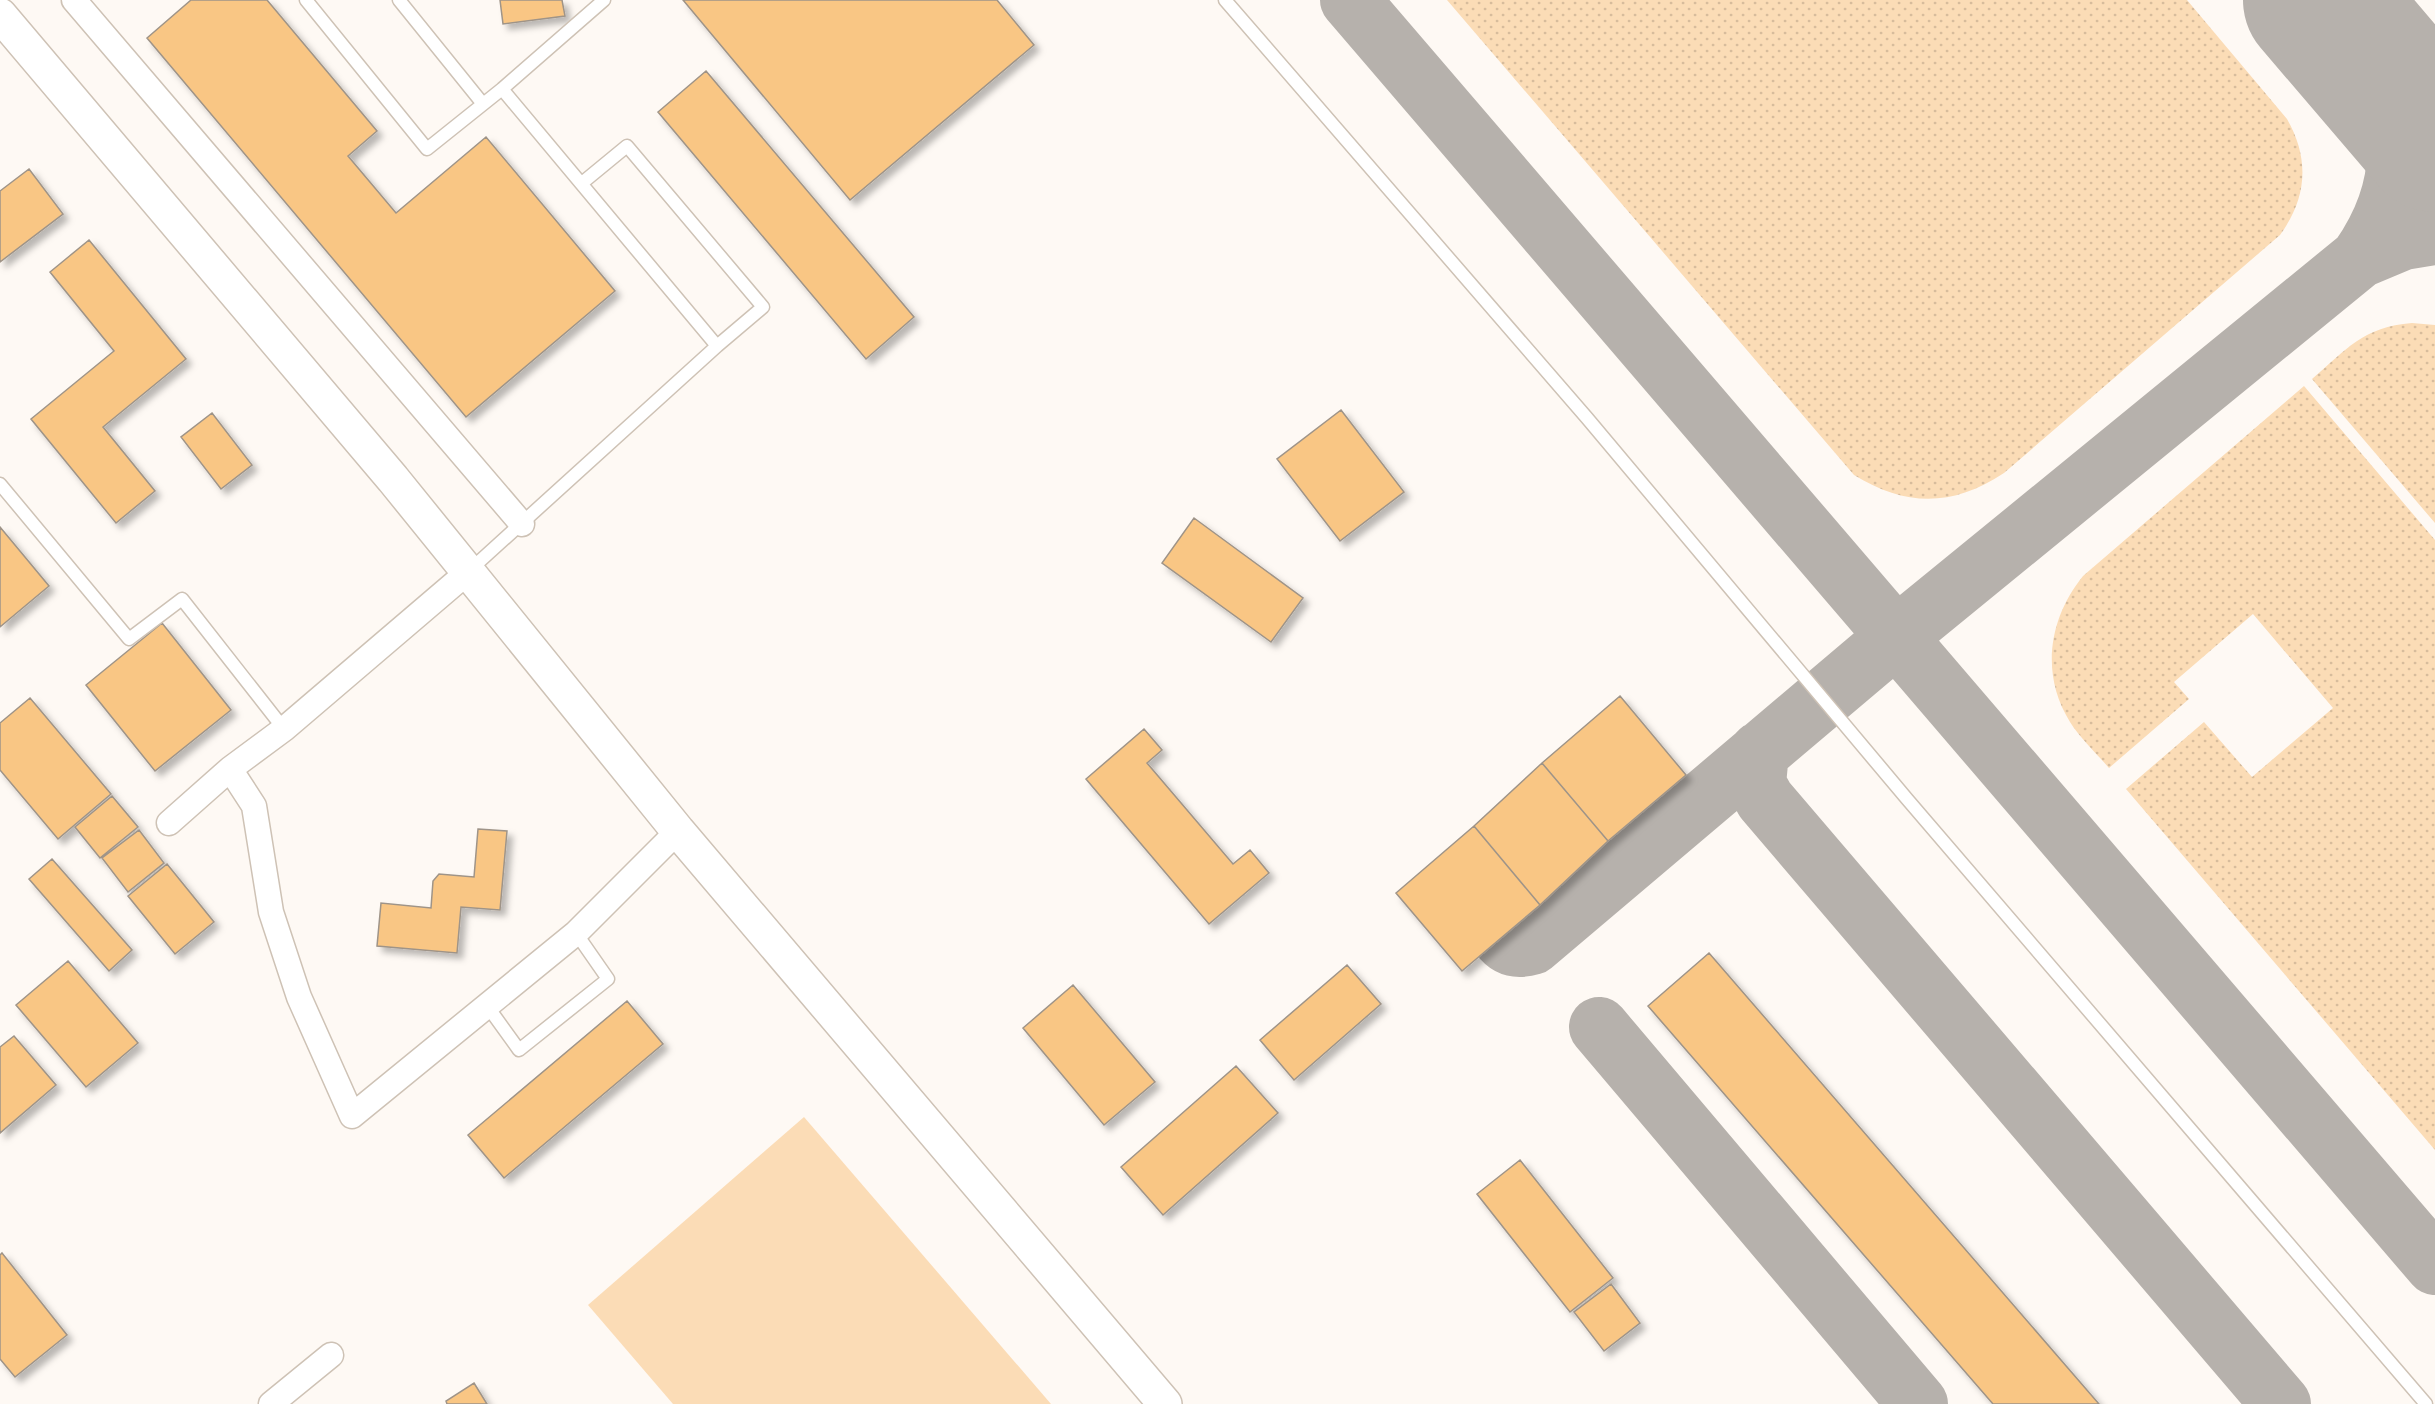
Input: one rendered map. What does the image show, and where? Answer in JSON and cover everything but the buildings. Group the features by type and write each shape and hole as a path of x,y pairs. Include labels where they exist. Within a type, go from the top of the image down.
{"street":[{"path":"74,0 522,524"},
{"path":"0,15 469,571 678,831 1165,1404"},
{"path":"169,822 230,769 284,729 469,571"},
{"path":"230,769 254,806 271,912 299,997 351,1116 488,1007 576,933 678,831"},
{"path":"271,1404 331,1355"}],"lane":[{"path":"306,0 427,148 502,89 604,0"},
{"path":"399,0 483,104"},
{"path":"1225,0 1587,418 1915,808 2426,1404"},
{"path":"502,89 717,346"},
{"path":"469,571 717,346 764,307 627,146 582,183"},
{"path":"0,484 129,639 182,599 284,729"},
{"path":"488,1007 519,1050 608,979 576,933"}],"shaded area":[{"path":"1447,0 2187,0 2287,119 2299,149 2302,164 2300,193 2296,207 2280,235 2004,473 1985,484 1948,497 1929,499 1892,493 1854,475"},
{"path":"2412,323 2435,325 2435,523 2312,379 2357,341 2381,329"},
{"path":"2304,386 2435,540 2435,1150 2126,789 2204,722 2252,777 2333,708 2253,614 2174,682 2189,699 2109,768 2070,722 2055,685 2052,647 2056,628 2071,592 2083,576"},
{"path":"804,1117 1051,1404 673,1404 588,1305"}],"taxiway":[{"path":"1350,0 2435,1265"},
{"path":"2357,47 2375,72 2388,98 2395,124 2397,151 2394,179 2387,206 2376,232 2360,258"},
{"path":"1500,936 1514,946 1532,945 1896,637 2360,258 2403,240 2435,235"},
{"path":"1759,752 1756,784 1765,800 2281,1404"},
{"path":"1599,1027 1918,1404"}],"runway":[{"path":"2317,0 2435,138"}]}
